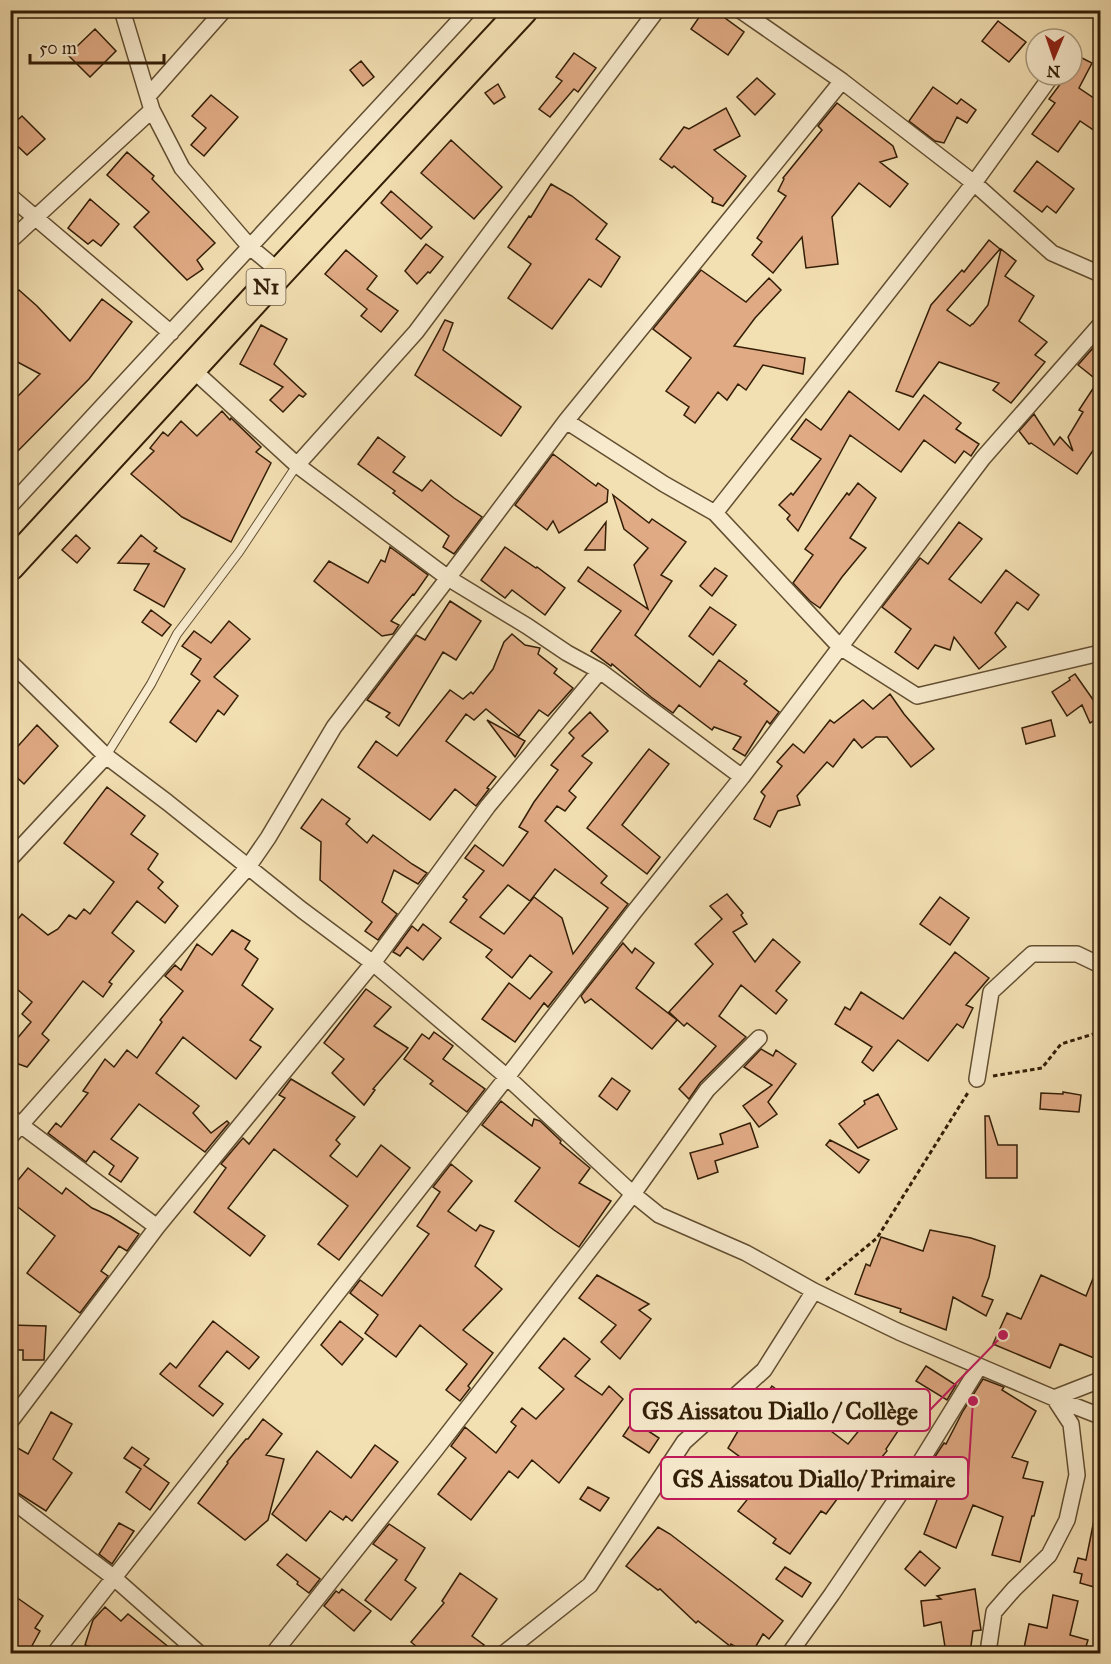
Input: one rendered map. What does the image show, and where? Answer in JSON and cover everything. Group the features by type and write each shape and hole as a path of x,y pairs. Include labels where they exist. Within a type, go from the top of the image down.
{"highway":[{"name":"N1","path":"10,566 523,10"}],"street":[{"path":"122,10 150,103 182,168 250,247 280,272"},
{"path":"10,241 150,103 224,10"},
{"path":"10,506 469,10"},
{"path":"297,465 416,332 657,10"},
{"path":"740,10 842,81 974,183 1052,253 1101,274"},
{"path":"10,1137 16,1121 248,867 268,838 334,727 566,421 842,81"},
{"path":"715,513 974,183 1043,87"},
{"path":"10,196 171,333"},
{"path":"54,1653 742,777 983,458 1101,325"},
{"path":"191,368 297,465 448,578 567,653 600,671 742,777"},
{"path":"566,421 664,484 715,513 840,647 917,696 1101,653"},
{"path":"10,662 106,756 373,963 507,1077 633,1194 659,1215 746,1254 814,1291 899,1332 1101,1416"},
{"path":"10,1422 157,1227 373,963 488,806 600,671"},
{"path":"10,859 106,756"},
{"path":"976,1079 991,992 1032,954 1077,954 1101,965"},
{"path":"273,1653 436,1449 633,1194 707,1090 759,1038"},
{"path":"16,1121 157,1227"},
{"path":"503,1653 590,1585 684,1442 764,1371 814,1291"},
{"path":"789,1653 908,1482 979,1366"},
{"path":"1054,1398 1101,1380"},
{"path":"988,1652 994,1612 1049,1555 1066,1520 1077,1475 1071,1424 1054,1398"},
{"path":"10,1499 113,1577 200,1653"}],"lane":[{"path":"106,756 151,684 177,634 239,552 297,465"}],"path":[{"path":"814,1291 877,1238 976,1079 1042,1068 1061,1044 1101,1032"}],"building":[{"path":"704,10 714,10 744,32 728,55 691,29"},
{"path":"998,21 1024,40 1024,44 1009,62 982,41"},
{"path":"95,29 116,51 90,77 68,55"},
{"path":"574,53 596,68 578,92 574,89 550,117 539,109 562,81 556,77"},
{"path":"1084,59 1092,63 1084,78"},
{"path":"361,61 374,77 363,86 350,70"},
{"path":"757,78 775,94 755,115 737,97"},
{"path":"498,84 505,97 494,104 485,93"},
{"path":"933,87 957,104 961,99 976,110 967,123 957,117 944,143 935,141 909,121"},
{"path":"1058,87 1080,87 1101,103 1101,135 1080,121 1058,152 1032,134 1055,103 1049,99"},
{"path":"211,95 238,117 204,156 191,145 206,128 192,116"},
{"path":"837,103 893,146 897,157 880,162 908,184 890,207 859,183 832,217 838,264 806,268 802,237 773,273 752,255 762,242 757,238 786,196 778,191 783,178 822,130 818,126"},
{"path":"726,108 740,136 714,150 746,176 723,206 712,202 713,198 674,166 672,168 660,159 684,127 689,129"},
{"path":"22,116 45,139 27,155 10,139 10,127"},
{"path":"451,140 502,187 474,219 421,173"},
{"path":"127,152 154,176 152,179 215,243 197,260 203,269 187,280 134,227 149,212 107,175"},
{"path":"1037,161 1074,189 1056,213 1047,206 1042,212 1014,191"},
{"path":"551,184 572,196 607,224 596,239 620,257 601,287 589,279 552,329 508,298 531,264 508,247 529,216 531,217"},
{"path":"391,191 432,227 421,239 381,203"},
{"path":"90,199 119,224 101,246 93,240 88,244 68,228"},
{"path":"989,240 1000,249 947,310 970,326 973,324 988,305 1001,249 1016,261 1005,276 1034,296 1019,321 1047,342 1035,355 1045,362 1011,403 993,390 999,383 939,362 913,397 896,391 931,305 962,270 964,272"},
{"path":"426,244 443,257 417,284 405,271"},
{"path":"346,250 377,276 367,289 398,311 381,332 361,316 367,309 325,274"},
{"path":"701,270 746,302 769,278 781,290 755,318 734,346 805,358 803,374 763,365 746,390 738,384 727,400 718,392 695,423 684,415 689,407 666,391 691,358 653,329"},
{"path":"19,290 70,341 102,299 132,322 89,379 10,459 10,404 40,374 10,358 10,298"},
{"path":"445,320 453,323 443,350 521,407 501,436 415,375"},
{"path":"261,325 287,339 274,364 306,394 303,397 299,395 283,412 270,400 283,387 240,364"},
{"path":"1101,339 1101,439 1077,474 1031,443 1029,444 1019,431 1034,414 1054,445 1060,437 1073,451 1068,437 1083,412 1079,410 1098,381 1078,365"},
{"path":"849,391 899,430 924,395 961,423 956,429 979,444 971,456 964,451 955,463 924,440 901,472 850,435 798,531 787,519 790,515 779,505 791,493 793,495 821,459 791,439 806,419 821,430"},
{"path":"222,411 261,447 256,452 271,463 231,542 182,517 131,474 154,451 150,448 163,432 168,436 181,421 197,436"},
{"path":"378,437 405,457 393,472 422,491 431,480 482,517 454,554 443,547 449,536 358,464"},
{"path":"553,454 596,486 598,483 608,490 607,502 559,533 553,521 547,530 515,505"},
{"path":"858,483 876,498 850,538 866,548 820,608 793,583 813,555 805,549 847,493 849,495"},
{"path":"613,495 649,523 652,519 686,542 661,575 672,581 635,635 700,687 719,660 747,681 744,684 779,712 770,724 767,721 745,756 733,749 741,737 714,727 712,730 679,705 673,713 612,664 611,666 591,651 621,611 578,581 588,567 648,609 634,565 648,548 624,529"},
{"path":"606,522 605,550 585,550"},
{"path":"959,522 982,539 949,579 981,603 1006,570 1039,595 1028,610 1017,602 995,633 1006,647 979,669 954,637 950,650 935,645 918,669 895,652 911,629 882,607 920,558 928,564"},
{"path":"76,535 90,548 77,563 62,550"},
{"path":"141,535 157,548 154,551 185,569 164,607 134,590 149,564 118,563"},
{"path":"390,547 428,575 391,621 399,625 393,634 382,636 314,581 329,561 368,583 381,560 385,562"},
{"path":"505,547 565,588 545,615 512,590 505,598 481,580"},
{"path":"715,568 727,576 712,596 700,586"},
{"path":"450,601 481,621 456,660 443,652 399,726 386,717 390,713 367,700 416,635 425,640"},
{"path":"710,607 736,625 713,655 689,636"},
{"path":"151,610 171,625 162,636 142,622"},
{"path":"229,621 250,639 214,677 238,696 224,715 218,710 196,742 170,722 200,681 191,674 201,659 182,646 194,631 211,643"},
{"path":"512,634 525,645 540,648 538,654 557,669 554,673 573,688 548,716 539,710 519,736 486,709 474,720 466,714 446,741 496,777 476,806 455,789 430,820 358,767 376,741 397,756 450,690 463,699 471,692 473,694 493,669 504,642"},
{"path":"1075,674 1094,701 1101,698 1101,717 1090,723 1082,705 1067,716 1052,692"},
{"path":"890,694 934,749 911,767 887,737 876,737 862,748 854,739 833,767 827,762 797,796 800,805 778,811 770,827 754,819 765,796 761,792 782,766 777,762 793,744 804,753 830,720 834,723 863,700 873,709"},
{"path":"590,712 608,731 582,756 592,763 569,791 576,797 565,811 557,806 545,821 607,876 601,883 628,904 548,1007 544,1003 515,1042 482,1019 509,983 530,999 552,972 530,955 512,978 486,957 492,950 450,922 467,900 463,897 484,871 465,858 475,845 503,866 528,832 519,827 558,770 551,765 574,738 569,733","holes":["555,869 608,908 573,954 562,918 534,897 504,934 480,917 508,885 530,901"]},
{"path":"487,720 525,741 515,757"},
{"path":"1051,720 1055,736 1026,744 1022,728"},
{"path":"37,725 58,746 24,784 10,771 10,755"},
{"path":"649,749 669,764 622,825 660,857 647,874 587,828"},
{"path":"107,787 145,816 131,834 158,854 148,869 163,882 158,888 178,906 165,923 137,901 112,933 134,951 109,982 112,984 103,997 83,981 42,1034 49,1040 27,1067 10,1061 10,1047 31,1022 22,1014 32,1002 10,983 10,929 22,914 48,935 58,929 69,915 76,919 84,909 90,914 114,882 64,843"},
{"path":"322,799 350,819 346,824 367,843 373,835 427,873 418,884 394,870 382,902 397,914 378,940 365,931 372,922 320,880 321,842 301,828"},
{"path":"727,894 743,913 741,915 747,924 733,932 755,962 773,939 800,962 776,991 787,1000 776,1014 741,985 719,1016 746,1037 700,1083 689,1099 679,1089 716,1046 687,1023 684,1026 669,1012 713,964 695,944 722,919 710,906"},
{"path":"940,897 969,918 950,945 920,924"},
{"path":"423,924 441,938 423,960 407,947 400,956 393,952 412,926 418,931"},
{"path":"232,930 250,941 245,949 258,959 242,985 273,1009 250,1040 261,1047 236,1079 183,1037 156,1073 199,1106 193,1113 211,1133 227,1121 229,1123 205,1152 139,1104 111,1139 138,1158 121,1182 109,1174 114,1166 94,1151 86,1162 48,1133 56,1123 61,1127 88,1093 83,1091 105,1059 114,1067 127,1050 137,1058 162,1022 160,1020 183,991 165,976 175,965 181,970 197,944 212,955"},
{"path":"623,943 632,953 635,948 654,963 636,988 677,1020 652,1049 591,999 585,1003 581,996"},
{"path":"955,952 989,978 966,1005 973,1008 963,1028 957,1024 928,1061 898,1040 873,1071 862,1062 872,1047 835,1024 845,1007 850,1010 861,992 903,1019"},
{"path":"366,989 391,1007 374,1026 408,1048 373,1089 375,1090 364,1105 332,1073 344,1059 324,1043"},
{"path":"434,1032 453,1046 443,1059 485,1089 467,1112 430,1084 433,1081 404,1059 422,1034 429,1039"},
{"path":"761,1049 773,1056 776,1050 796,1064 768,1102 777,1114 759,1127 743,1106 772,1085 744,1067"},
{"path":"612,1078 630,1091 617,1110 599,1096"},
{"path":"291,1079 355,1117 336,1140 340,1144 330,1156 357,1177 381,1145 410,1168 339,1260 318,1244 348,1206 274,1149 228,1208 265,1236 250,1256 194,1212 226,1168 221,1164 243,1138 249,1144 285,1098 279,1095"},
{"path":"1063,1092 1081,1095 1079,1112 1040,1109 1041,1093 1063,1094"},
{"path":"878,1094 897,1129 858,1148 839,1124 865,1104 864,1101"},
{"path":"501,1101 532,1126 534,1119 540,1121 561,1141 560,1143 590,1168 579,1183 611,1201 579,1247 515,1201 540,1168 482,1125"},
{"path":"985,1116 989,1116 998,1145 1017,1145 1017,1178 986,1178"},
{"path":"750,1123 758,1147 715,1161 718,1172 698,1179 690,1153 723,1144 720,1134"},
{"path":"830,1140 869,1160 859,1173 826,1145"},
{"path":"451,1164 472,1181 448,1211 476,1231 480,1225 494,1231 475,1266 502,1289 463,1330 493,1353 468,1386 470,1388 460,1401 446,1390 467,1364 420,1325 396,1357 365,1333 378,1315 350,1293 360,1280 382,1296 429,1234 417,1226 440,1192 433,1187"},
{"path":"28,1168 62,1194 66,1188 92,1208 139,1234 127,1251 119,1246 101,1271 108,1276 80,1313 27,1273 55,1236 10,1201 10,1190"},
{"path":"930,1230 971,1238 995,1246 989,1277 982,1296 993,1300 986,1316 953,1297 946,1330 900,1312 901,1309 855,1294 866,1264 870,1266 881,1237 923,1251"},
{"path":"1100,1261 1101,1339 1094,1358 1060,1344 1050,1368 993,1344 1007,1313 1021,1319 1041,1275 1086,1296"},
{"path":"597,1275 649,1304 639,1310 651,1319 620,1359 601,1342 616,1325 579,1298"},
{"path":"213,1321 259,1357 249,1369 227,1351 199,1386 223,1404 213,1416 160,1374 170,1363 176,1368"},
{"path":"340,1321 363,1339 342,1365 321,1345"},
{"path":"10,1325 46,1326 44,1360 23,1360 23,1350 10,1350"},
{"path":"564,1338 590,1359 575,1376 602,1395 609,1386 623,1399 559,1483 532,1460 518,1478 509,1471 471,1520 438,1494 466,1458 451,1446 465,1427 496,1453 516,1426 511,1422 522,1408 536,1419 564,1389 539,1368"},
{"path":"926,1366 956,1385 947,1400 916,1381"},
{"path":"983,1379 1004,1387 1002,1390 1036,1411 1012,1457 1028,1462 1023,1478 1043,1482 1020,1562 992,1555 1003,1517 973,1505 956,1548 924,1534 940,1492 924,1486 932,1461 944,1443 946,1444"},
{"path":"772,1386 848,1444 870,1417 858,1406 867,1394 904,1422 886,1449 887,1451 864,1478 857,1472 826,1514 821,1511 790,1554 773,1543 776,1539 738,1511 766,1476 728,1448 738,1431 734,1426 759,1404"},
{"path":"51,1412 72,1424 53,1459 72,1473 46,1511 10,1488 10,1455 16,1447 28,1454"},
{"path":"263,1419 282,1434 266,1455 284,1459 268,1520 245,1540 198,1503 227,1462"},
{"path":"633,1421 659,1438 649,1453 623,1436"},
{"path":"375,1445 398,1462 352,1521 346,1516 343,1520 330,1511 306,1541 272,1514 317,1451 351,1478"},
{"path":"132,1447 149,1459 144,1465 169,1483 150,1510 126,1492 141,1469 124,1458"},
{"path":"588,1487 609,1498 600,1511 580,1499"},
{"path":"1094,1520 1101,1521 1101,1589 1080,1583 1082,1574 1074,1572 1078,1558 1086,1560"},
{"path":"119,1523 134,1531 112,1564 99,1554"},
{"path":"389,1524 425,1548 405,1580 416,1588 391,1620 365,1600 397,1560 373,1544"},
{"path":"658,1527 783,1621 769,1639 763,1634 752,1653 746,1653 731,1644 730,1646 698,1621 696,1623 660,1589 658,1590 626,1566"},
{"path":"920,1551 940,1568 925,1586 905,1569"},
{"path":"287,1554 320,1579 309,1593 277,1565"},
{"path":"785,1567 811,1583 802,1597 776,1579"},
{"path":"460,1573 497,1599 472,1636 484,1645 478,1653 447,1653 439,1648 435,1653 424,1653 411,1642 444,1603 442,1601"},
{"path":"342,1589 371,1611 354,1631 324,1606 336,1591 339,1593"},
{"path":"975,1589 981,1630 973,1631 970,1653 946,1653 941,1622 924,1626 921,1601 941,1599 937,1596"},
{"path":"1053,1595 1078,1601 1070,1635 1088,1640 1084,1653 1023,1653 1029,1624 1047,1628"},
{"path":"16,1597 43,1616 35,1628 40,1631 28,1653 10,1653 10,1606"},
{"path":"105,1607 121,1621 128,1614 176,1653 108,1653 85,1645 93,1620"}],"place":[{"name":"GS Aissatou Diallo / Collège","path":"1003,1335"},
{"name":"GS Aissatou Diallo/ Primaire","path":"973,1401"}]}
